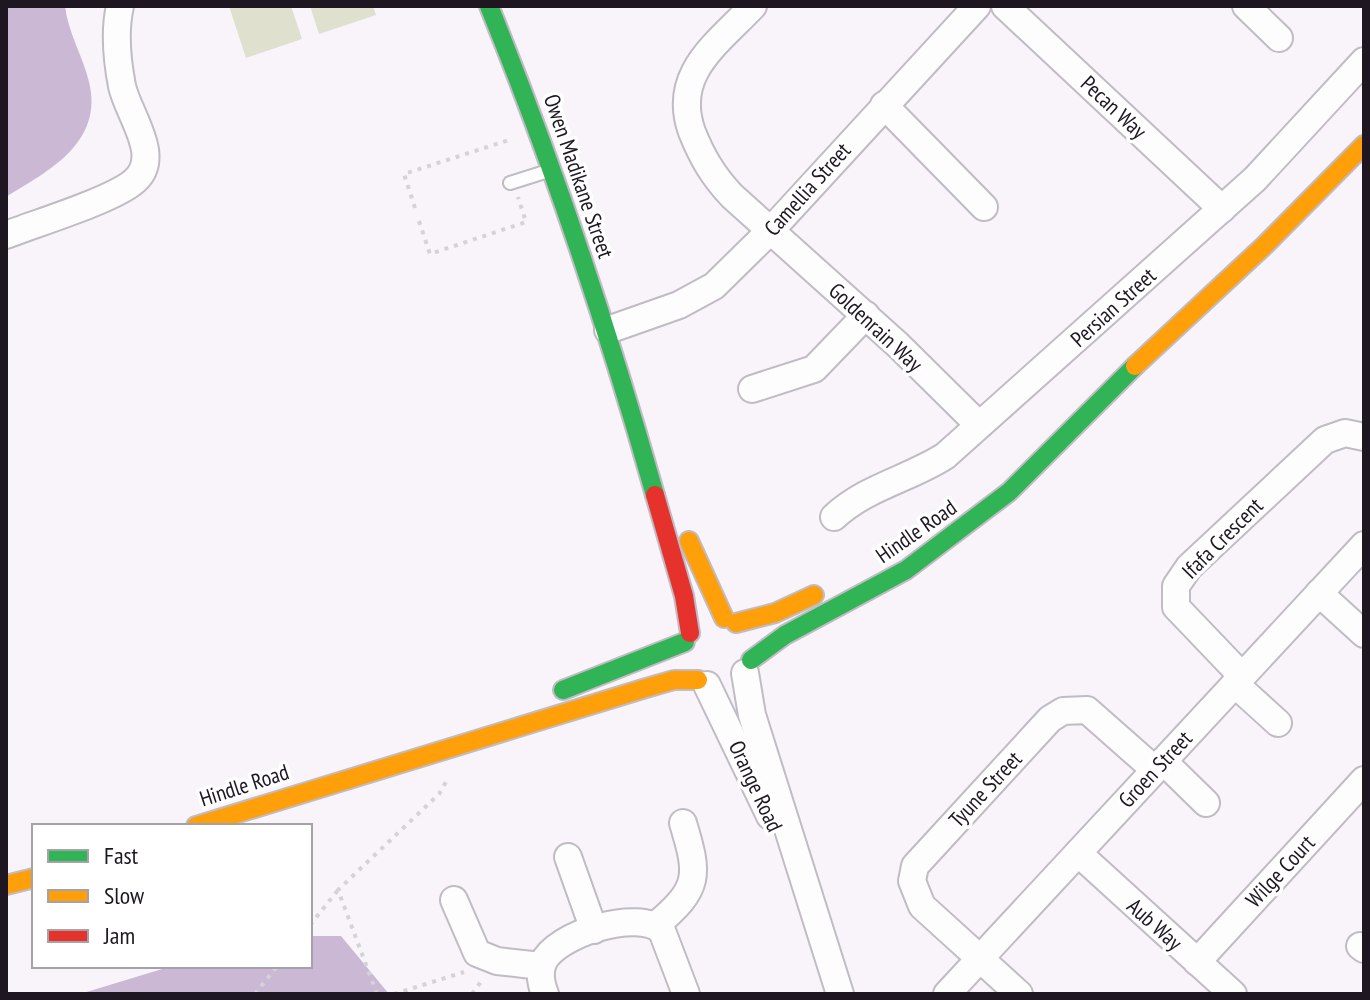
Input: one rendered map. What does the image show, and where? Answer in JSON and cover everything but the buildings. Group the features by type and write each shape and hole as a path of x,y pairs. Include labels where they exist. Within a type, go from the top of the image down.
{"main road":[{"name":"Owen Madikane Street","path":"489,6 608,330 684,596 688,638"},
{"name":"Hindle Road","path":"748,666 785,635 862,596 947,542 1009,492 1087,411 1254,255 1364,145"},
{"name":"Owen Madikane Street","path":"619,365 711,596 730,620"},
{"name":"Hindle Road","path":"938,521 1087,411"},
{"path":"542,697 638,663 688,638 704,621 775,613 830,587"},
{"path":"688,638 686,666 703,682 732,683 748,666 751,643 730,620"},
{"name":"Hindle Road","path":"202,824 308,789 674,680 703,682"},
{"name":"Hindle Road","path":"308,789 499,714"},
{"path":"6,885 32,878"}],"street":[{"path":"6,235 125,187 142,170 146,152 123,90 119,68 116,39 120,6"},
{"name":"Goldenrain Way","path":"753,6 701,61 685,92 685,106 708,167 732,196 866,315 979,425"},
{"name":"Camellia Street","path":"608,330 697,297 714,286 771,230 977,6"},
{"name":"Pecan Way","path":"1005,6 1222,209"},
{"path":"1246,6 1279,38"},
{"name":"Persian Street","path":"834,517 865,494 924,470 979,425 1255,179 1364,61"},
{"path":"884,105 984,207"},
{"path":"752,389 814,369 866,315"},
{"name":"Ifafa Crescent","path":"1239,680 1176,607 1174,597 1180,578 1215,540 1325,440 1345,433 1364,437"},
{"name":"Groen Street","path":"947,994 1364,545"},
{"path":"1319,593 1364,634"},
{"name":"Orange Road","path":"748,666 752,715 840,994"},
{"path":"1239,680 1278,723"},
{"name":"Orange Road","path":"703,682 805,888"},
{"name":"Tyune Street","path":"1019,994 917,899 912,875 922,856 1050,719 1063,711 1087,710 1206,803"},
{"name":"Wilge Court","path":"1197,962 1364,780"},
{"path":"656,925 692,887 695,862 683,823"},
{"name":"Aub Way","path":"1078,853 1233,994"},
{"path":"568,857 594,930"},
{"path":"454,900 477,953 497,961 541,966"},
{"path":"545,994 541,966 558,946 594,930 637,920 656,925 672,952 686,994"}],"lane":[{"path":"514,188 551,170"}],"path":[{"path":"415,208 404,174 537,131"},
{"path":"419,221 430,254 526,222 514,188"},
{"path":"312,922 338,890 439,794 455,767"},
{"path":"338,890 377,994"},
{"path":"394,994 497,961"},
{"path":"472,994 497,961"},
{"path":"255,994 275,968"}],"green space":[{"path":"229,6 291,6 302,39 246,58"},
{"path":"310,6 373,6 376,15 319,34"}],"shaded area":[{"path":"6,6 65,6 89,82 91,103 88,122 69,153 39,177 6,197"},
{"path":"312,936 341,936 389,994 80,994 165,968 312,968"}],"traffic: fast":[{"path":"489,6 579,248 655,495"},
{"path":"751,660 785,635 906,570 1009,492 1135,366"},
{"path":"563,690 685,642"}],"traffic: slow":[{"path":"1135,366 1265,245 1364,145"},
{"path":"689,541 724,618"},
{"path":"736,623 775,613 814,595"},
{"path":"203,824 646,688 674,680 698,680"},
{"path":"6,885 32,878"}],"traffic: jam":[{"path":"655,495 684,596 690,633"}]}
